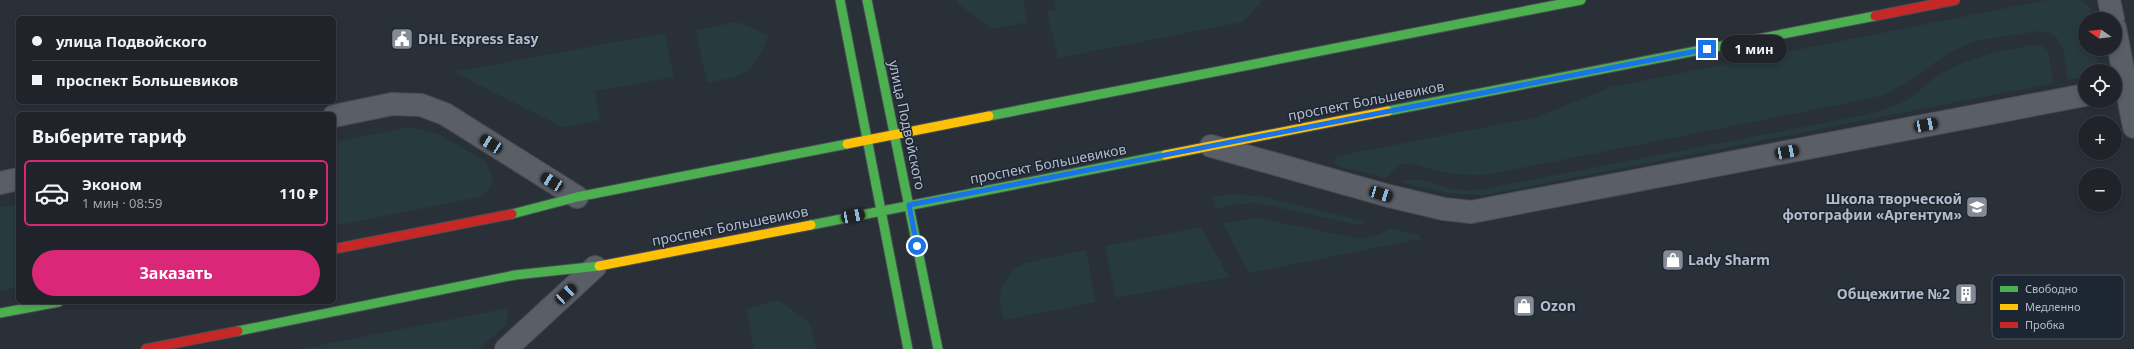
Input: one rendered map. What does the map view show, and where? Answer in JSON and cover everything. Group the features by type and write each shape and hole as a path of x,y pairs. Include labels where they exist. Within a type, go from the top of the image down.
{"main road":[{"path":"840,0 866,140 908,349"},
{"name":"улица Подвойского","path":"867,0 893,134 938,349"},
{"path":"336,249 499,217 577,197 1581,0"},
{"name":"проспект Большевиков","path":"146,349 515,275 595,267 1955,0"},
{"path":"0,313 48,304"}],"street":[{"path":"2109,0 2112,12"},
{"path":"2120,56 2134,127"},
{"path":"1211,146 1389,196 1444,209 1471,212 2078,95"},
{"path":"336,116 392,104 421,105 445,114 577,197"},
{"path":"0,183 16,179"},
{"path":"506,349 595,267"}],"green space":[{"path":"957,0 1023,0 1027,22 994,29 958,4"},
{"path":"1054,0 1263,0 1242,22 1058,58 1047,12 1056,10"},
{"path":"2046,0 2080,0 2090,7 2091,12 2078,12 2078,56 2098,56 2096,64 2078,64 2078,78 2068,80 2063,49 2058,39 2050,33 2038,31 1977,41 1952,51 1886,94 1864,100 1486,175 1449,173 1407,163 1398,166 1387,178 1341,167 1336,164 1335,160 1337,156 1534,118 1611,87"},
{"path":"736,22 752,27 768,36 763,49 753,66 746,72 731,78 707,83 696,30"},
{"path":"665,33 674,77 595,91 600,120 562,127 454,72"},
{"path":"2034,45 2042,46 2048,51 2054,83 1485,195 1463,195 1443,192 1402,182 1408,180 1422,180 1452,189 1484,189 1870,114 1905,101 1940,74 1955,66 1999,52"},
{"path":"409,127 437,133 485,161 493,177 488,191 479,197 336,226 336,142"},
{"path":"1232,194 1266,197 1367,222 1358,225 1257,203 1239,204 1216,209 1213,197"},
{"path":"16,204 16,287 0,291 0,207"},
{"path":"1257,218 1360,239 1380,235 1389,228 1419,235 1420,239 1249,273 1222,223"},
{"path":"1201,227 1229,277 1116,298 1105,246"},
{"path":"1086,250 1096,302 1004,320 999,298 1002,286 1014,269 1025,263"},
{"path":"779,300 810,323 816,349 754,349 746,309"},
{"path":"509,308 506,325 479,349 300,349"}],"traffic: fast":[{"path":"840,0 908,349"},
{"path":"867,0 938,349"},
{"path":"989,116 1581,0"},
{"path":"1388,111 1875,16"},
{"path":"512,214 577,197 847,144"},
{"path":"811,225 1165,155"},
{"path":"238,331 515,275 599,266"},
{"path":"0,313 48,304"}],"traffic: slow":[{"path":"1165,155 1388,111"},
{"path":"847,144 989,116"},
{"path":"599,266 811,225"}],"traffic: jam":[{"path":"1875,16 1955,0"},
{"path":"336,249 512,214"},
{"path":"146,349 238,331"}],"place":[{"name":"DHL Express Easy","path":"402,39"},
{"name":"Школа творческой фотографии «Аргентум»","path":"1977,207"},
{"name":"Lady Sharm","path":"1673,260"},
{"name":"Общежитие №2","path":"1966,294"},
{"name":"Ozon","path":"1524,306"}],"route":[{"path":"917,246 909,205 1707,49"}]}
